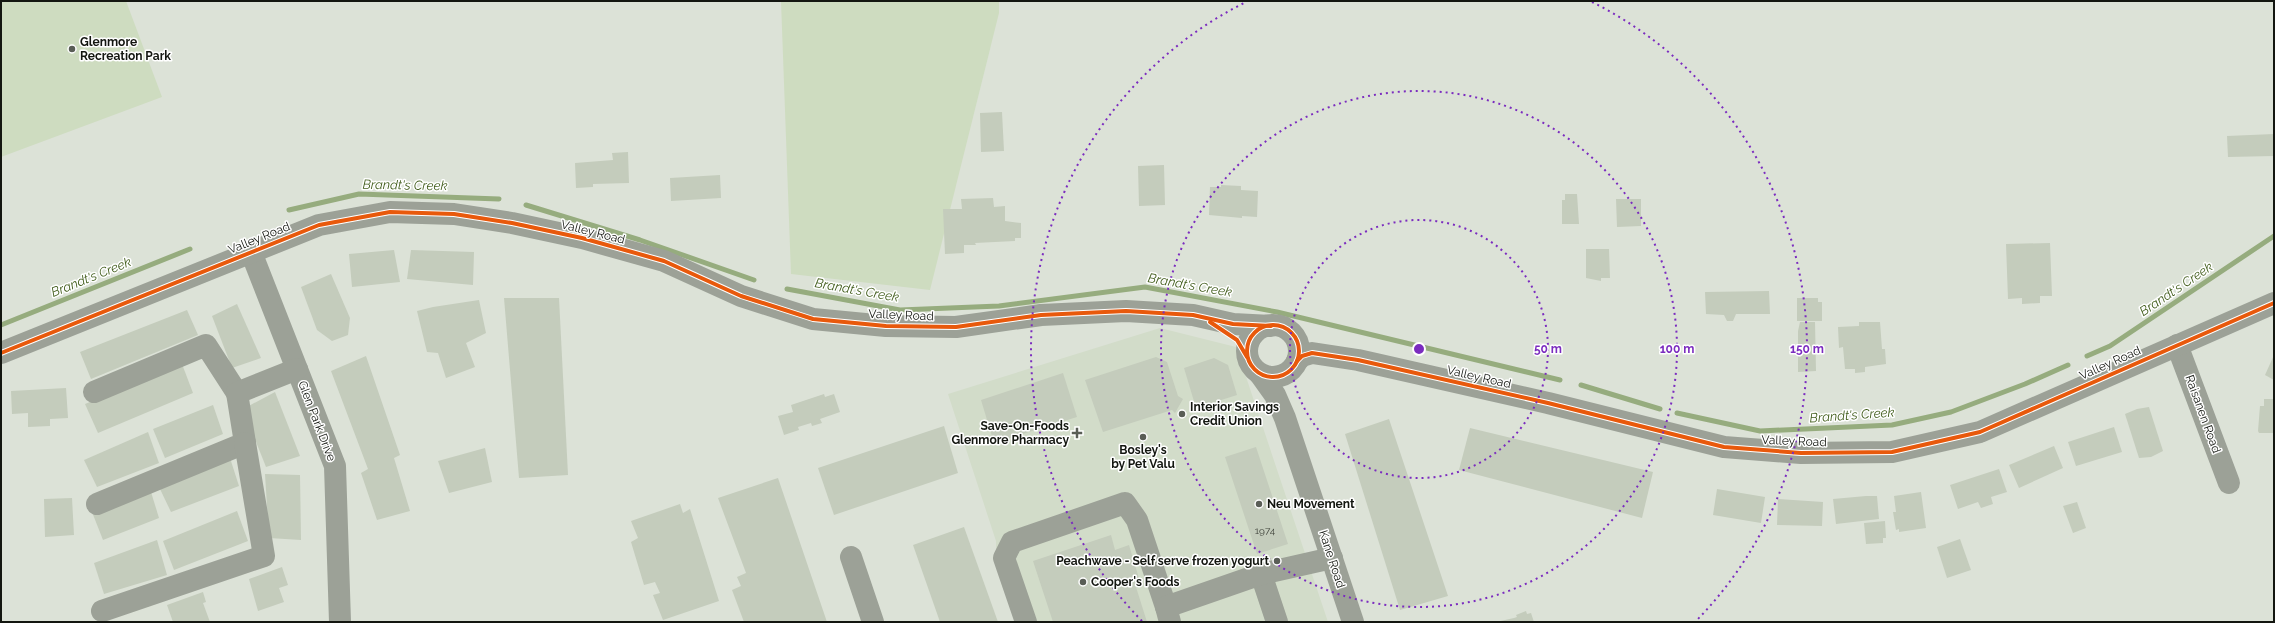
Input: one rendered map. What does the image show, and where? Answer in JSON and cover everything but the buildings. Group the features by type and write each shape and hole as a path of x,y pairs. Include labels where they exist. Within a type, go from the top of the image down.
{"street":[{"name":"Valley Road","path":"1,353 319,225 390,212 454,214 512,223 582,238 664,261 741,296 813,319 886,326 956,327 1041,315 1126,311 1193,314 1233,324 1279,328 1315,344 1358,360"},
{"name":"Glen Park Drive","path":"251,252 335,466 340,622"},
{"name":"Valley Road","path":"1193,314 1222,329 1236,340 1254,367 1274,377 1282,376 1302,356 1312,353 1358,360 1571,409 1724,448 1801,453 1892,452 1980,432 2274,303"},
{"path":"1254,367 1247,353 1251,338 1256,331 1279,328 1297,343 1299,352 1295,364"},
{"path":"94,392 206,345 237,393 264,556 102,611"},
{"name":"Raisanen Road","path":"2177,345 2229,483"},
{"name":"Kane Road","path":"1295,364 1287,387 1288,411 1296,450"},
{"name":"Kane Road","path":"1254,367 1276,395 1296,450 1353,622"},
{"path":"237,393 297,369"},
{"path":"97,504 245,443"},
{"path":"1026,622 1004,558 1012,542 1124,503 1137,520 1168,614 1261,574 1332,558"},
{"path":"851,557 873,622"},
{"path":"1261,574 1277,622"}],"shaded area":[{"name":"Glenmore Recreation Park","path":"1,1 126,1 162,97 1,157"},
{"path":"781,1 999,1 999,13 930,290 791,274"},
{"path":"1160,328 1236,347 1328,622 1016,622 996,558 996,541 948,394"}],"waterway":[{"name":"Brandt's Creek","path":"289,210 359,194 499,199"},
{"name":"Brandt's Creek","path":"526,205 640,240 754,280"},
{"name":"Brandt's Creek","path":"2087,356 2110,346 2274,236"},
{"name":"Brandt's Creek","path":"1,325 190,249"},
{"name":"Brandt's Creek","path":"787,289 900,310 999,306 1145,287 1277,312 1560,380"},
{"name":"Brandt's Creek","path":"1677,413 1760,431 1892,425 1951,412 2025,384 2068,365"},
{"name":"Brandt's Creek","path":"1581,385 1660,409"}],"cycle path":[{"path":"1,353 319,225 390,212 454,214 512,223 582,238 664,261 741,296 813,319 886,326 956,327 1041,315 1126,311 1193,315 1233,324 1271,326"},
{"path":"1297,361 1302,356 1312,353 1358,360 1548,403 1724,447 1801,453 1892,452 1980,432 2274,303"},
{"path":"1210,322 1237,340 1247,357"},
{"path":"1273,325 1283,327 1291,333 1297,341 1299,351 1297,361 1291,369 1283,375 1273,377 1263,375 1255,369 1249,361 1247,351 1249,341 1255,333 1263,327 1273,325"}],"place":[{"name":"Glenmore Recreation Park","path":"72,49"},
{"name":"Interior Savings Credit Union","path":"1182,414"},
{"name":"Save-On-Foods Glenmore Pharmacy","path":"1077,433"},
{"name":"Bosley's by Pet Valu","path":"1143,437"},
{"name":"Neu Movement","path":"1259,504"},
{"name":"Peachwave - Self serve frozen yogurt","path":"1277,561"},
{"name":"Cooper's Foods","path":"1083,582"}]}
